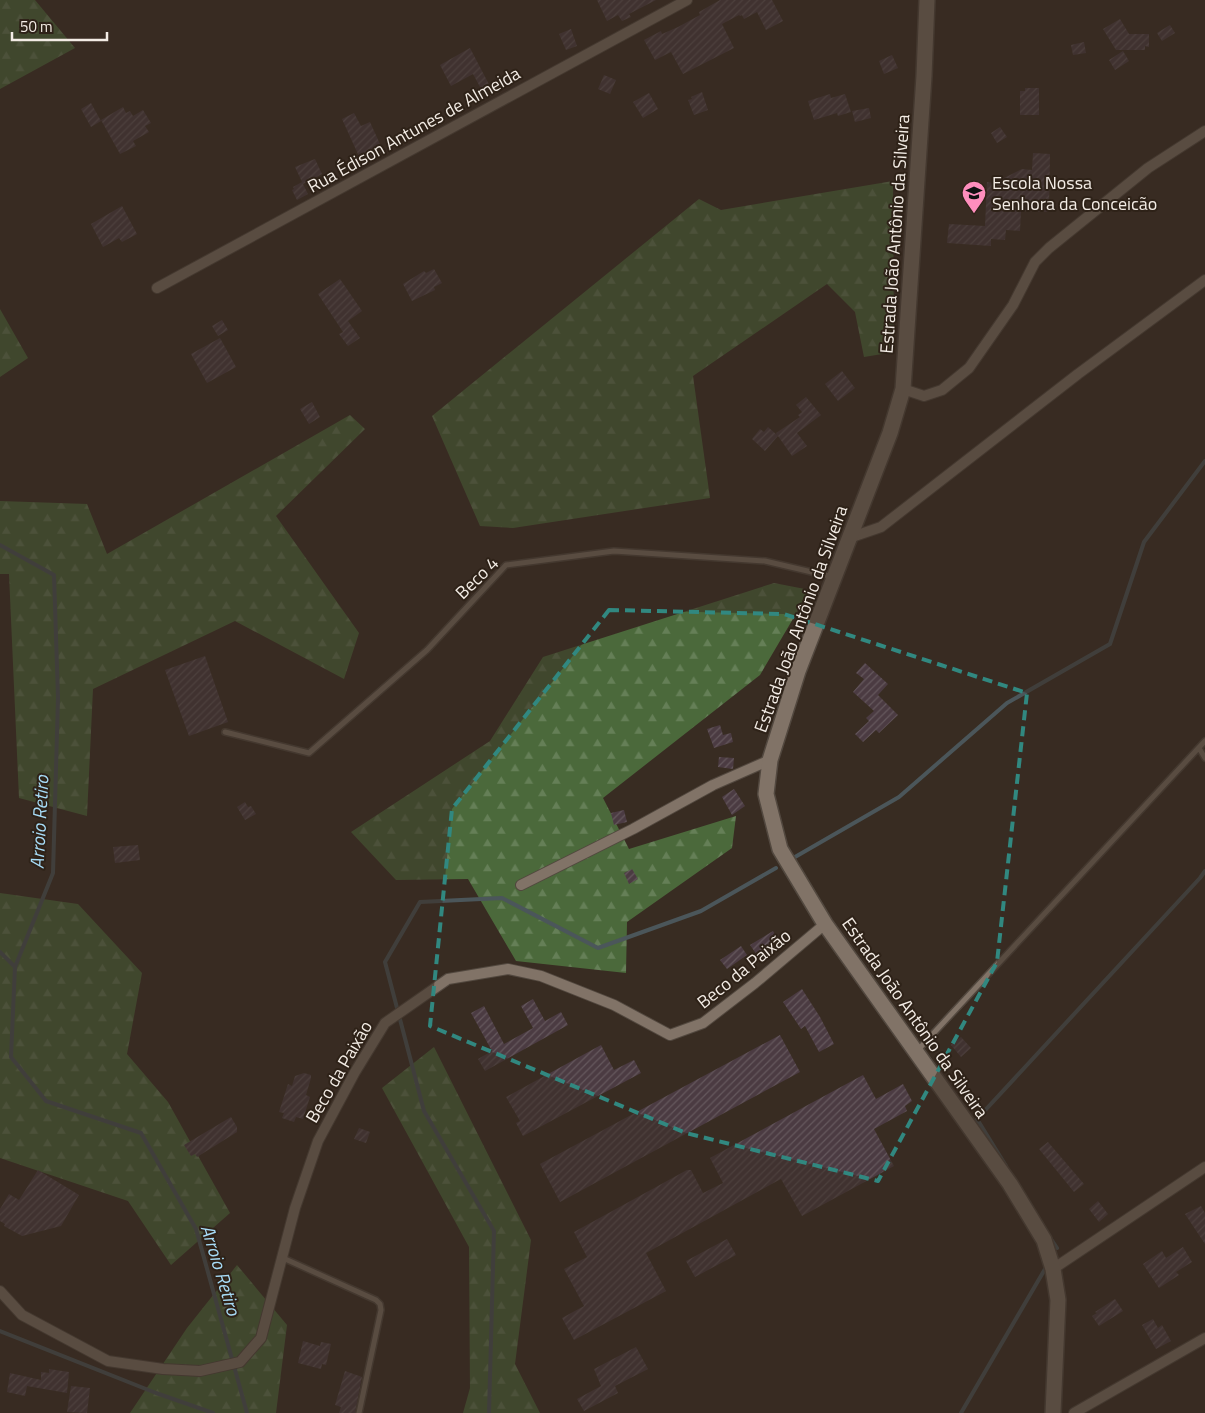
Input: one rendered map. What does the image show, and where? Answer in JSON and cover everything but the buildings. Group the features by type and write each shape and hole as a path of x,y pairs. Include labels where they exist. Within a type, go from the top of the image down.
{"main road":[{"name":"Estrada João Antônio da Silveira","path":"927,0 924,76 903,389 890,433 798,671 770,760 766,794 780,849 825,924 1010,1184 1044,1240 1053,1270 1058,1300 1053,1413"}],"street":[{"name":"Rua Édison Antunes de Almeida","path":"157,288 687,0"},
{"path":"903,389 924,396 942,390 969,368 1013,305 1035,262 1049,248 1148,168 1205,131"},
{"path":"849,538 881,527 1078,374 1205,280"},
{"path":"521,885 633,829 713,784 770,760"},
{"name":"Beco da Paixão","path":"0,1291 22,1315 108,1361 163,1369 200,1371 240,1362 261,1338 295,1208 318,1141 355,1072 385,1022 448,979 508,969 541,976 614,1006 670,1035 703,1023 755,983 825,924"},
{"path":"1053,1270 1205,1167"},
{"path":"1074,1413 1205,1338"}],"lane":[{"name":"Beco 4","path":"225,732 309,753 427,650 506,565 614,551 765,561 834,577"},
{"path":"916,1051 1205,741"},
{"path":"1199,748 1205,758"},
{"path":"283,1258 376,1300 380,1304 381,1310 359,1413"}],"highlighted area":[{"path":"609,610 784,614 1027,693 997,962 878,1181 686,1133 430,1026 452,809"}],"green space":[{"path":"0,0 35,0 75,48 0,89"},
{"path":"893,181 894,352 864,357 855,312 827,284 693,376 710,498 513,528 480,526 432,416 699,199 721,210"},
{"path":"0,309 28,358 0,377"},
{"path":"350,415 365,429 276,516 359,633 344,679 235,621 93,689 87,816 19,798 9,574 0,574 0,501 87,504 107,554"},
{"path":"774,583 810,590 760,675 603,798 629,849 736,816 732,848 627,922 626,973 516,961 468,879 396,880 351,832 490,741 543,657"},
{"path":"0,893 78,904 142,973 127,1054 168,1102 230,1213 171,1265 128,1201 0,1158"},
{"path":"434,1047 531,1240 515,1364 540,1413 463,1413 470,1388 469,1247 382,1088"},
{"path":"237,1265 287,1325 276,1413 130,1413 187,1328"}],"waterway":[{"path":"795,857 899,797 1007,703 1110,644 1144,542 1205,461"},
{"name":"Arroio Retiro","path":"0,545 54,575 58,698 53,873 15,967 11,1057 46,1101 141,1133 196,1229 247,1413"},
{"path":"489,1413 494,1231 424,1111 385,962 420,902 502,898 598,948 701,911 776,868"},
{"path":"1006,1166 977,1119 1205,871"},
{"path":"0,952 15,967"},
{"path":"1049,1236 1057,1248"},
{"path":"961,1413 1045,1269"},
{"path":"0,1331 156,1393 213,1413"}],"place":[{"name":"Escola Nossa Senhora da Conceicão","path":"974,214"}]}
